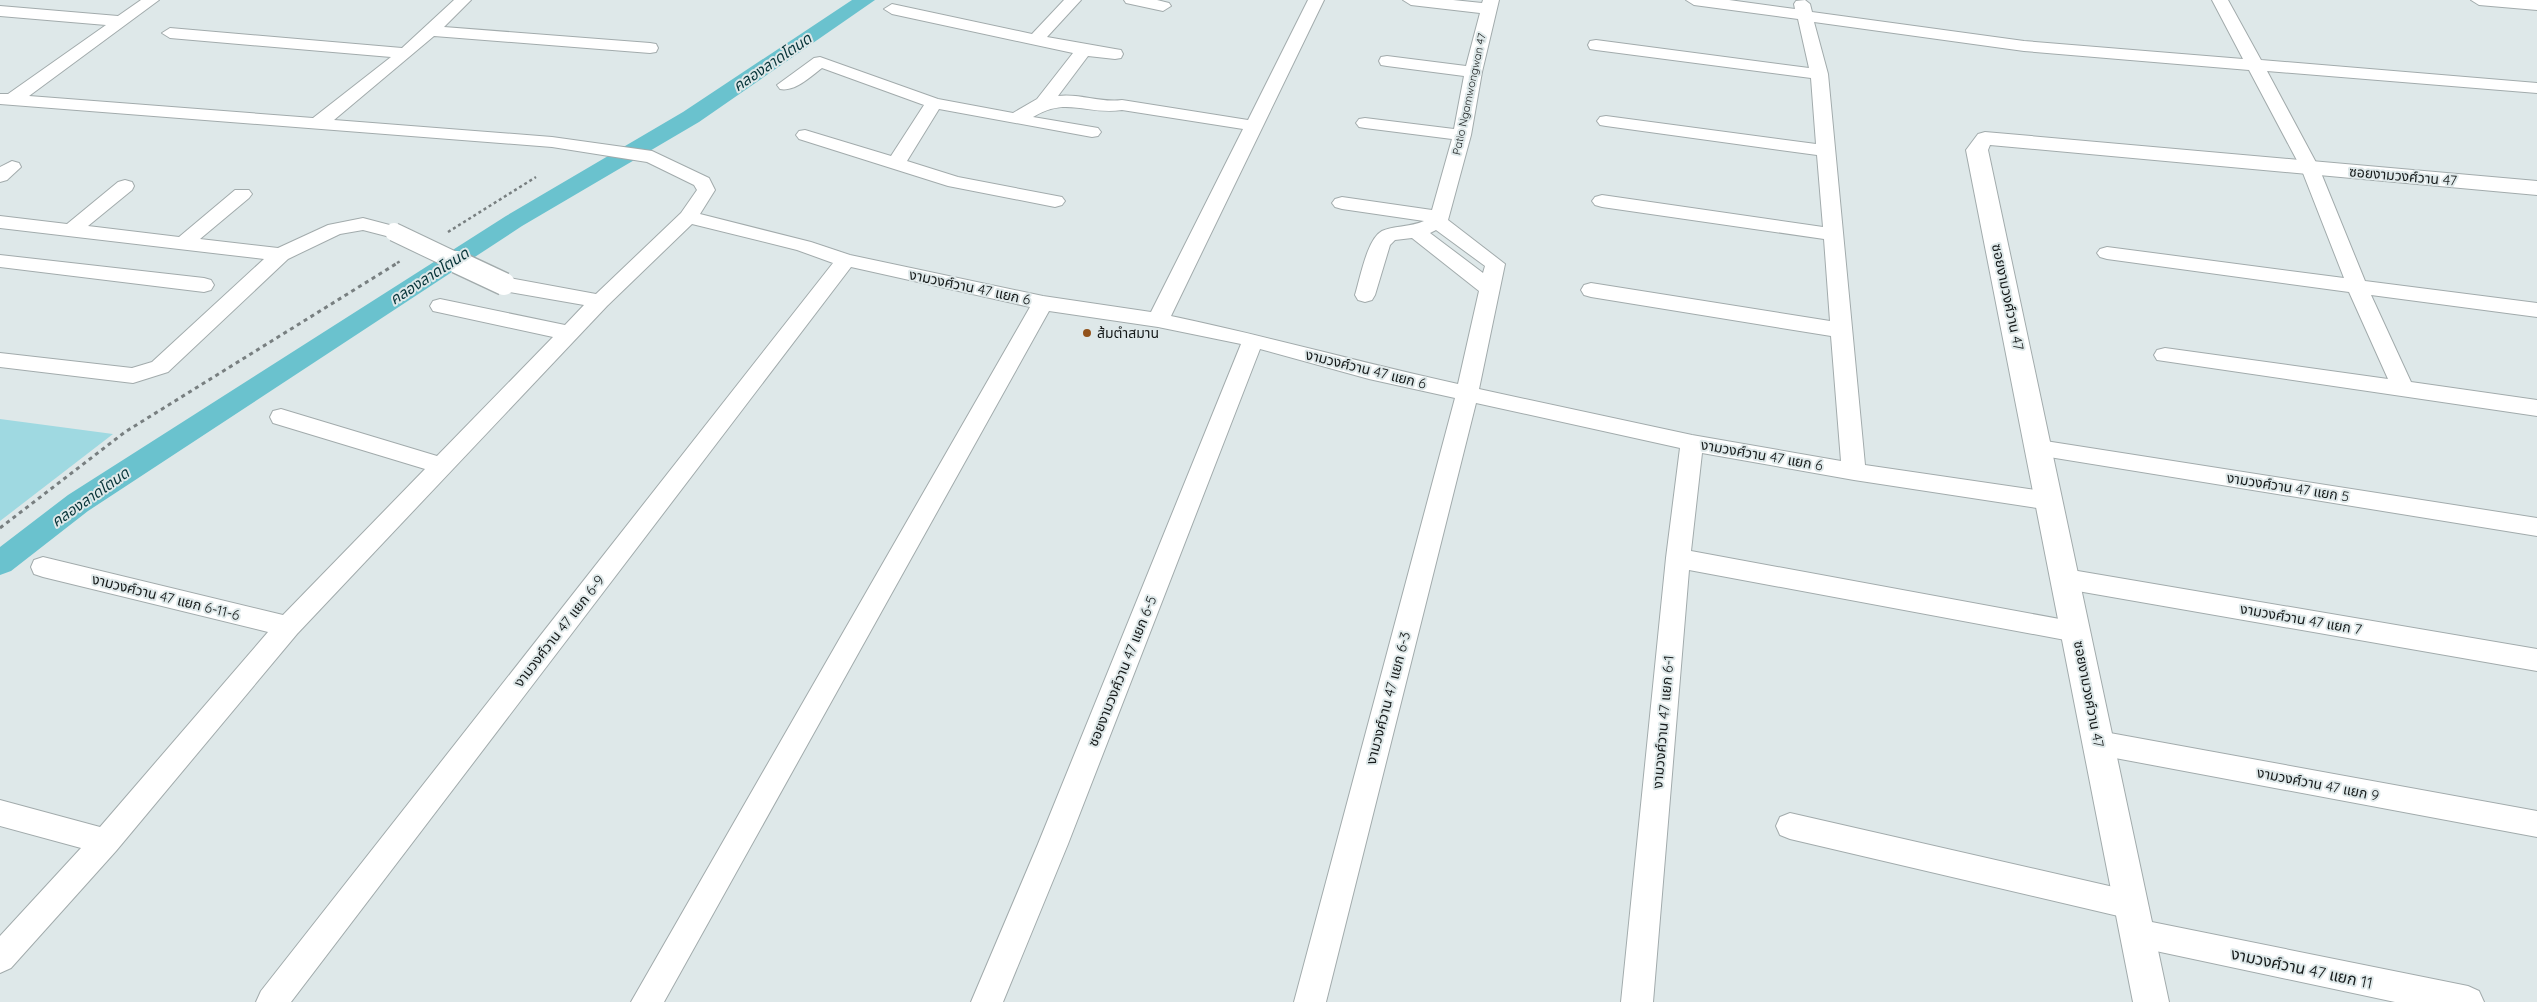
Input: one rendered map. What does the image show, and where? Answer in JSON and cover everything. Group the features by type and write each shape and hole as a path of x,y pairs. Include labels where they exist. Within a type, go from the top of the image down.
{"street":[{"path":"6,100 122,22 151,0"},
{"path":"318,124 432,31 463,0"},
{"path":"1036,39 1073,0"},
{"path":"1132,0 1163,6"},
{"path":"1158,320 1316,0"},
{"path":"1411,0 1490,5"},
{"path":"1694,0 1804,8 2024,46 2537,88"},
{"path":"2220,0 2310,168 2357,286 2403,389"},
{"path":"2479,0 2537,5"},
{"name":"Patio Ngamwongwan 47","path":"1438,219 1462,135 1473,72 1490,5"},
{"path":"1804,8 1819,74 1840,330 1854,472"},
{"path":"892,10 1084,50 1114,54"},
{"path":"0,11 122,22"},
{"path":"432,31 650,48"},
{"path":"170,33 406,53"},
{"path":"1596,46 1819,74"},
{"path":"1016,119 1042,103 1084,50"},
{"path":"1387,61 1473,72"},
{"path":"786,84 820,62 934,103 1092,132"},
{"path":"1056,86 1069,92 1111,99 1122,105"},
{"path":"0,958 106,842 288,627 600,301 688,217 706,190 702,182 652,157 552,142 6,100"},
{"path":"1042,103 1065,100 1107,107 1122,105 1255,126"},
{"path":"895,165 934,103"},
{"path":"1606,121 1825,151"},
{"path":"1365,123 1462,135"},
{"path":"805,135 895,165 955,182 1054,201"},
{"name":"ซอยงามวงศ์วาน 47","path":"2151,1002 1977,150 1980,142 1985,138 2030,141 2537,188"},
{"path":"72,230 125,186"},
{"path":"182,245 242,194"},
{"path":"1602,201 1832,234"},
{"path":"1342,203 1438,219"},
{"name":"งามวงศ์วาน 47 แยก 6","path":"688,217 804,246 846,260 1043,303 1158,320 1253,340 1369,372 1692,443 1854,472 2050,501"},
{"path":"1365,295 1381,243 1389,235 1416,232 1438,219"},
{"name":"งามวงศ์วาน 47 แยก 6-3","path":"1310,1002 1467,394 1495,264 1438,219"},
{"path":"0,222 182,245 281,255"},
{"path":"0,360 133,376 160,367 281,255 335,229 362,224 394,232 504,284 600,301"},
{"path":"1416,232 1490,288"},
{"path":"2108,253 2537,310"},
{"name":"งามวงศ์วาน 47 แยก 6-9","path":"272,1002 846,260"},
{"path":"0,261 204,285"},
{"path":"1591,290 1840,330"},
{"path":"647,1002 1043,303"},
{"path":"440,306 569,333"},
{"name":"ซอยงามวงศ์วาน 47 แยก 6-5","path":"987,1002 1053,844 1253,340"},
{"path":"2165,355 2537,408"},
{"path":"280,417 441,466"},
{"name":"งามวงศ์วาน 47 แยก 6-1","path":"1636,1002 1678,558 1692,443"},
{"name":"งามวงศ์วาน 47 แยก 5","path":"2039,448 2537,527"},
{"path":"1678,558 2076,632"},
{"name":"งามวงศ์วาน 47 แยก 6-11-6","path":"43,566 288,627"},
{"name":"งามวงศ์วาน 47 แยก 7","path":"2066,579 2537,660"},
{"name":"งามวงศ์วาน 47 แยก 9","path":"2099,743 2537,824"},
{"path":"0,813 106,842"},
{"name":"งามวงศ์วาน 47 แยก 11","path":"1790,826 2134,919 2468,1002"}],"path":[{"path":"444,234 536,176"},
{"path":"0,528 125,432 411,255"}],"shaded area":[{"path":"0,419 113,434 0,521"}],"waterway":[{"name":"คลองลาดโตนด","path":"0,563 78,503 514,221 691,117 865,0"}],"place":[{"name":"ส้มตำสมาน","path":"1087,333"}]}
